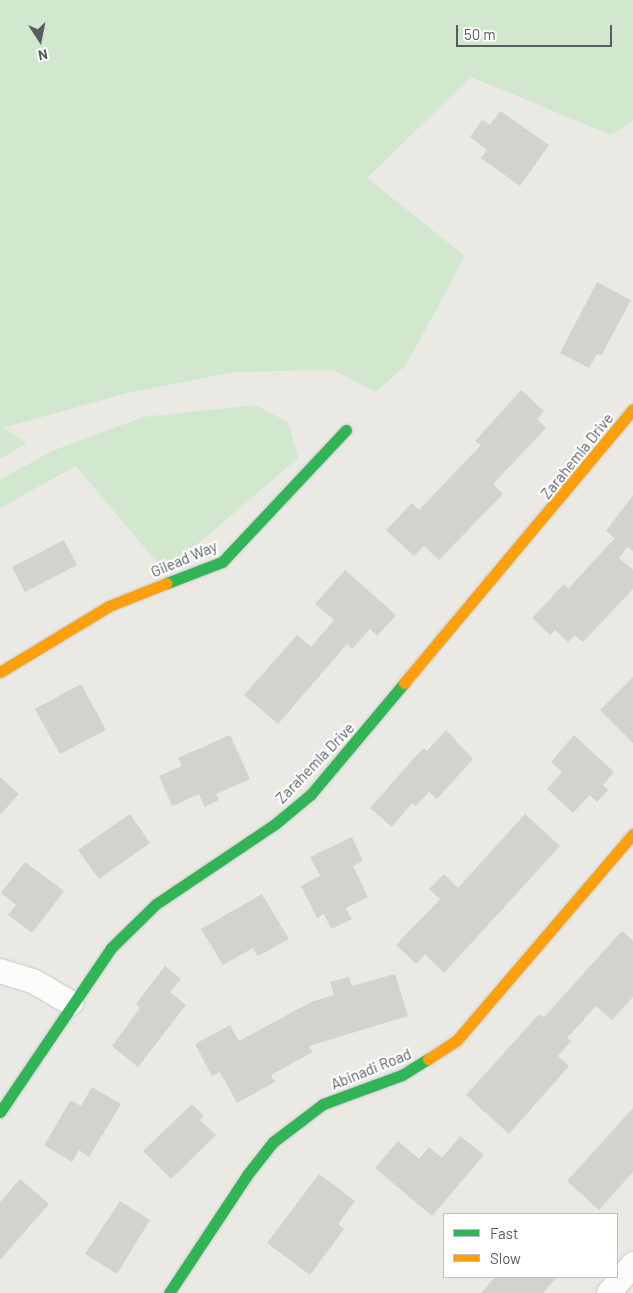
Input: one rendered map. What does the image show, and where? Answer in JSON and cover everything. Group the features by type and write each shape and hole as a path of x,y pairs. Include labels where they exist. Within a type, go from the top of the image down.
{"street":[{"name":"Zarahemla Drive","path":"0,1112 71,1003 111,948 132,925 182,885 275,824 311,794 475,602 633,409"},
{"name":"Gilead Way","path":"0,672 109,606 222,562 241,546 346,430"},
{"name":"Abinadi Road","path":"169,1293 247,1174 273,1142 323,1104 402,1075 457,1040 633,834"},
{"path":"0,971 22,976 71,1003"},
{"path":"609,1293 633,1264"}],"green space":[{"path":"0,0 633,0 633,121 611,135 471,77 367,178 465,256 406,365 376,392 333,370 233,372 127,393 3,428 27,443 0,459"},
{"path":"255,405 288,422 298,458 165,572 76,466 0,508 0,480 52,451 143,417"}],"building":[{"path":"500,111 549,145 520,186 481,158 487,150 470,137 482,120 490,125"},
{"path":"597,282 631,300 601,356 597,354 589,368 560,353"},
{"path":"521,390 544,411 537,419 546,428 493,484 503,494 439,560 424,546 414,556 386,530 412,503 419,510 481,445 475,441"},
{"path":"633,495 633,551 627,547 619,558 633,570 633,589 583,642 575,635 568,642 555,630 550,635 532,618 564,584 568,589 615,538 606,531"},
{"path":"64,540 77,565 25,592 12,567"},
{"path":"345,570 396,615 377,636 370,629 352,649 347,644 278,724 244,695 297,635 311,647 334,620 315,604"},
{"path":"633,677 633,743 600,710"},
{"path":"81,684 106,730 60,754 35,709"},
{"path":"446,730 473,759 437,799 429,792 416,806 412,803 392,827 370,808 423,748 427,751"},
{"path":"230,735 250,779 216,794 219,800 205,807 199,794 172,806 159,776 182,766 178,758"},
{"path":"574,735 614,772 603,785 608,790 597,802 590,795 573,813 547,789 562,772 551,762"},
{"path":"0,777 19,794 0,815"},
{"path":"130,814 150,843 99,879 78,850"},
{"path":"525,814 560,846 444,973 425,954 416,964 396,945 440,899 429,889 444,874 458,888"},
{"path":"352,837 363,861 353,866 368,897 346,908 352,919 331,929 324,914 317,918 301,886 320,876 310,857"},
{"path":"25,862 64,891 32,933 8,915 16,905 1,893"},
{"path":"262,894 289,939 258,956 253,948 223,965 201,929"},
{"path":"622,931 633,941 633,997 612,1020 596,1006 567,1038 571,1041 558,1056 569,1066 509,1134 466,1095 539,1014 544,1017"},
{"path":"165,966 181,979 170,992 186,1005 138,1067 112,1046 140,1008 136,1004"},
{"path":"395,974 408,1016 309,1046 313,1052 271,1075 275,1082 237,1103 220,1072 212,1076 195,1044 230,1025 239,1041 311,1002 334,995 330,982 349,977 352,986"},
{"path":"92,1087 121,1104 89,1157 79,1150 72,1162 44,1145 71,1100 81,1106"},
{"path":"192,1104 204,1116 200,1120 216,1135 171,1179 143,1151"},
{"path":"633,1108 633,1172 599,1210 567,1181"},
{"path":"460,1136 484,1155 432,1216 375,1168 398,1141 419,1159 429,1147 442,1158"},
{"path":"319,1174 355,1201 338,1224 344,1229 310,1275 267,1243"},
{"path":"20,1179 49,1204 0,1260 0,1202"},
{"path":"120,1201 150,1220 117,1274 85,1254"},
{"path":"494,1278 556,1278 543,1293 481,1293"}],"traffic: fast":[{"path":"167,583 222,562 346,430"},
{"path":"0,1112 111,948 156,904 275,824 311,794 404,683"},
{"path":"169,1293 247,1175 273,1142 323,1104 402,1075 428,1059"}],"traffic: slow":[{"path":"404,683 633,409"},
{"path":"0,672 109,606 167,583"},
{"path":"428,1059 457,1040 633,834"}]}
